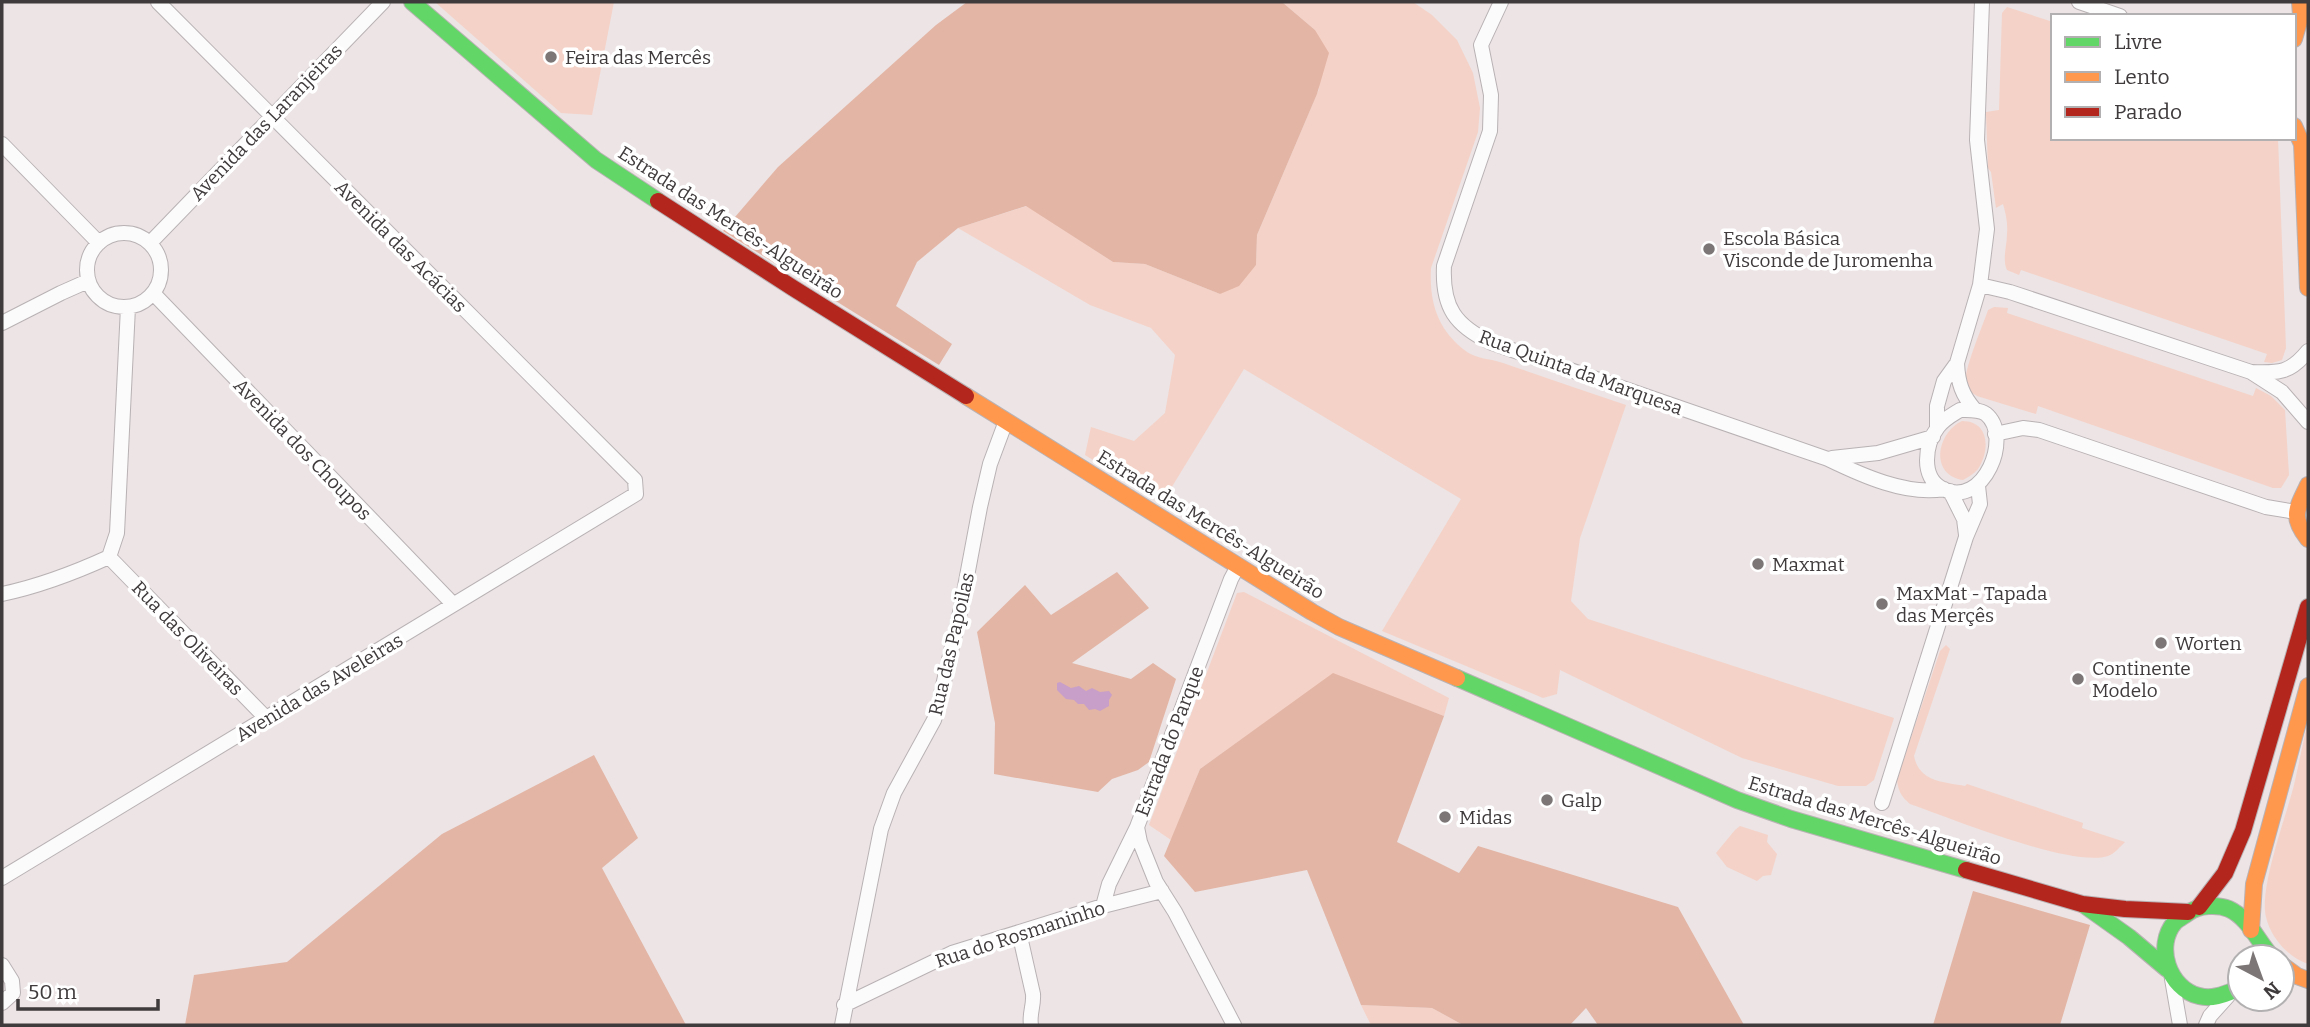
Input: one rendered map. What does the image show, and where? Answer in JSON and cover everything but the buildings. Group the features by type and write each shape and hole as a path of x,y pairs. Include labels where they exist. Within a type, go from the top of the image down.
{"street":[{"name":"Avenida das Acácias","path":"158,2 635,480 636,494"},
{"name":"Avenida das Laranjeiras","path":"149,243 383,2"},
{"name":"Estrada das Mercês-Algueirão","path":"412,2 596,160 793,288 1339,627 1737,800 1791,819 2082,904 2125,909 2193,910 2214,906 2229,909 2242,918 2261,943"},
{"name":"Rua Quinta da Marquesa","path":"1502,2 1480,45 1491,95 1490,131 1444,266 1443,284 1452,313 1468,330 1492,343 1828,459 1853,471 1916,491 1947,490"},
{"path":"1935,433 1948,417 1960,410 1975,410 1986,414 1994,427 1997,444 1986,475 1978,486 1965,492 1947,490 1937,485 1928,473 1926,459 1935,433 1937,406 1944,381 1956,363 1980,285 1987,229 1976,114 1982,2"},
{"path":"2079,2 2114,14"},
{"path":"2296,32 2301,15 2300,2"},
{"path":"2296,130 2304,157 2308,288"},
{"path":"2,144 99,243"},
{"path":"119,234 130,234 149,243 160,262 161,273 153,293 146,300 128,307 115,307 97,296 88,281 87,271 88,260 99,243 119,234"},
{"path":"2,323 88,281"},
{"path":"1980,285 2010,292 2251,372 2282,392 2308,422"},
{"name":"Avenida dos Choupos","path":"153,293 453,604"},
{"path":"2,594 28,589 75,573 109,557 117,533 128,307"},
{"path":"2251,372 2281,372 2289,369 2308,351"},
{"path":"1956,363 1957,381 1966,400 1975,410"},
{"name":"Rua das Papoilas","path":"842,1025 881,829 894,793 934,720 938,707 990,464 1006,421"},
{"path":"1995,434 2023,428 2039,430 2266,506 2295,512"},
{"name":"Rua Quinta da Marquesa","path":"1828,459 1878,453 1935,433"},
{"path":"1882,803 1966,537 1980,503 1978,486"},
{"path":"2307,489 2295,512 2298,526 2308,542"},
{"path":"1947,490 1964,519 1966,537"},
{"name":"Avenida das Aveleiras","path":"2,878 636,494"},
{"name":"Rua das Oliveiras","path":"109,557 267,719"},
{"name":"Estrada do Parque","path":"1234,1025 1162,891 1140,842 1137,827 1238,566"},
{"path":"2180,1025 2164,953 2167,937 2175,922 2193,910 2225,873 2239,841 2308,607"},
{"path":"2255,943 2253,884 2308,686"},
{"path":"1103,906 1109,884 1137,827"},
{"name":"Rua do Rosmaninho","path":"844,1005 952,953 1103,906 1162,891"},
{"name":"Estrada das Mercês-Algueirão","path":"2082,904 2129,937 2170,973 2183,990 2197,997 2213,999 2226,995"},
{"path":"1019,932 1033,994 1031,1025"},
{"path":"2,965 12,981 13,993 2,1003"},
{"path":"2206,1025 2217,1006 2226,999"}],"shaded area":[{"name":"Feira das Mercês","path":"435,2 614,2 592,115 561,113"},
{"path":"967,2 1282,2 1315,30 1329,53 1317,94 1257,235 1256,265 1239,286 1220,294 1145,264 1113,262 1026,206 958,228 917,262 896,306 952,344 939,365 723,231 778,167 936,25"},
{"path":"1282,2 1413,2 1432,15 1457,40 1473,73 1480,108 1478,132 1431,268 1432,293 1437,315 1449,335 1471,354 1626,405 1580,538 1571,601 1588,619 1894,718 1874,780 1866,786 1838,786 1742,758 1560,670 1557,694 1543,698 1382,631 1461,499 1244,369 1162,503 1085,455 1091,427 1134,441 1165,413 1175,355 1151,328 1090,305 958,228 1027,206 1113,262 1145,264 1220,294 1256,265 1257,235 1319,89 1315,30"},
{"path":"2007,7 2051,21 2051,140 2278,140 2286,348 2282,360 2264,362 2267,354 2021,270 2019,275 2007,270 2007,219 2003,204 1996,208 1991,172 1988,168 1986,112 1999,110 2002,13"},
{"path":"1994,307 2008,308 2007,313 2253,396 2256,388 2271,396 2285,410 2289,475 2281,488 2273,488 2038,406 2036,414 1977,396 1966,384 1967,370 1988,310"},
{"path":"1962,421 1971,422 1983,431 1986,446 1978,469 1963,480 1945,470 1940,452 1947,434"},
{"path":"1117,572 1149,608 1072,663 1131,679 1153,663 1176,679 1149,762 1138,770 1112,779 1098,792 994,774 995,723 977,632 1025,585 1051,615"},
{"path":"1244,592 1449,698 1444,716 1333,674 1200,769 1171,840 1149,825 1237,593"},
{"path":"1946,645 1950,649 1914,756 1921,771 1941,782 1965,786 1967,784 2083,823 2082,828 2125,842 2115,852 2108,856 2091,858 2040,849 1910,804 1904,798 1897,779 1940,651"},
{"path":"1333,673 1444,716 1397,842 1459,873 1478,846 1678,907 1744,1025 1598,1025 1586,1008 1570,1025 1463,1025 1432,1008 1361,1005 1307,870 1195,892 1164,856 1200,769"},
{"path":"1057,683 1071,688 1079,686 1086,691 1092,688 1100,692 1109,691 1112,695 1109,706 1100,711 1089,710 1084,704 1066,699 1057,690"},
{"path":"2308,721 2308,964 2296,958 2296,943 2279,943 2266,917 2266,889"},
{"path":"594,755 638,838 602,868 686,1025 185,1025 194,975 287,962 442,834"},
{"path":"1740,826 1768,835 1767,842 1777,854 1771,875 1763,876 1757,881 1727,867 1716,853"},
{"path":"1973,891 2090,925 2060,1025 1933,1025"},
{"path":"1361,1005 1432,1008 1463,1025 1371,1025"}],"traffic: fast":[{"path":"412,2 596,160 658,201"},
{"path":"1457,678 1737,800 1791,819 1966,870"},
{"path":"2084,905 2129,937 2167,969"},
{"path":"2226,993 2210,997 2199,996 2188,992 2173,976 2165,954 2169,932 2175,922 2192,910 2219,906 2242,918 2262,943"}],"traffic: slow":[{"path":"2296,32 2301,15 2300,2"},
{"path":"2296,130 2302,144 2308,288"},
{"path":"966,396 1312,612 1339,627 1457,678"},
{"path":"2308,485 2297,512 2299,524 2308,539"},
{"path":"2251,930 2254,884 2308,686"},
{"path":"2296,975 2308,980"}],"traffic: jam":[{"path":"658,201 966,396"},
{"path":"2199,907 2225,873 2243,831 2308,607"},
{"path":"1966,870 2082,904 2188,912"}],"place":[{"name":"Feira das Mercês","path":"551,57"},
{"name":"Escola Básica Visconde de Juromenha","path":"1709,249"},
{"name":"Maxmat","path":"1758,564"},
{"name":"MaxMat - Tapada das Merçês","path":"1882,604"},
{"name":"Worten","path":"2161,643"},
{"name":"Continente Modelo","path":"2078,679"},
{"name":"Galp","path":"1547,800"},
{"name":"Midas","path":"1445,817"}]}
